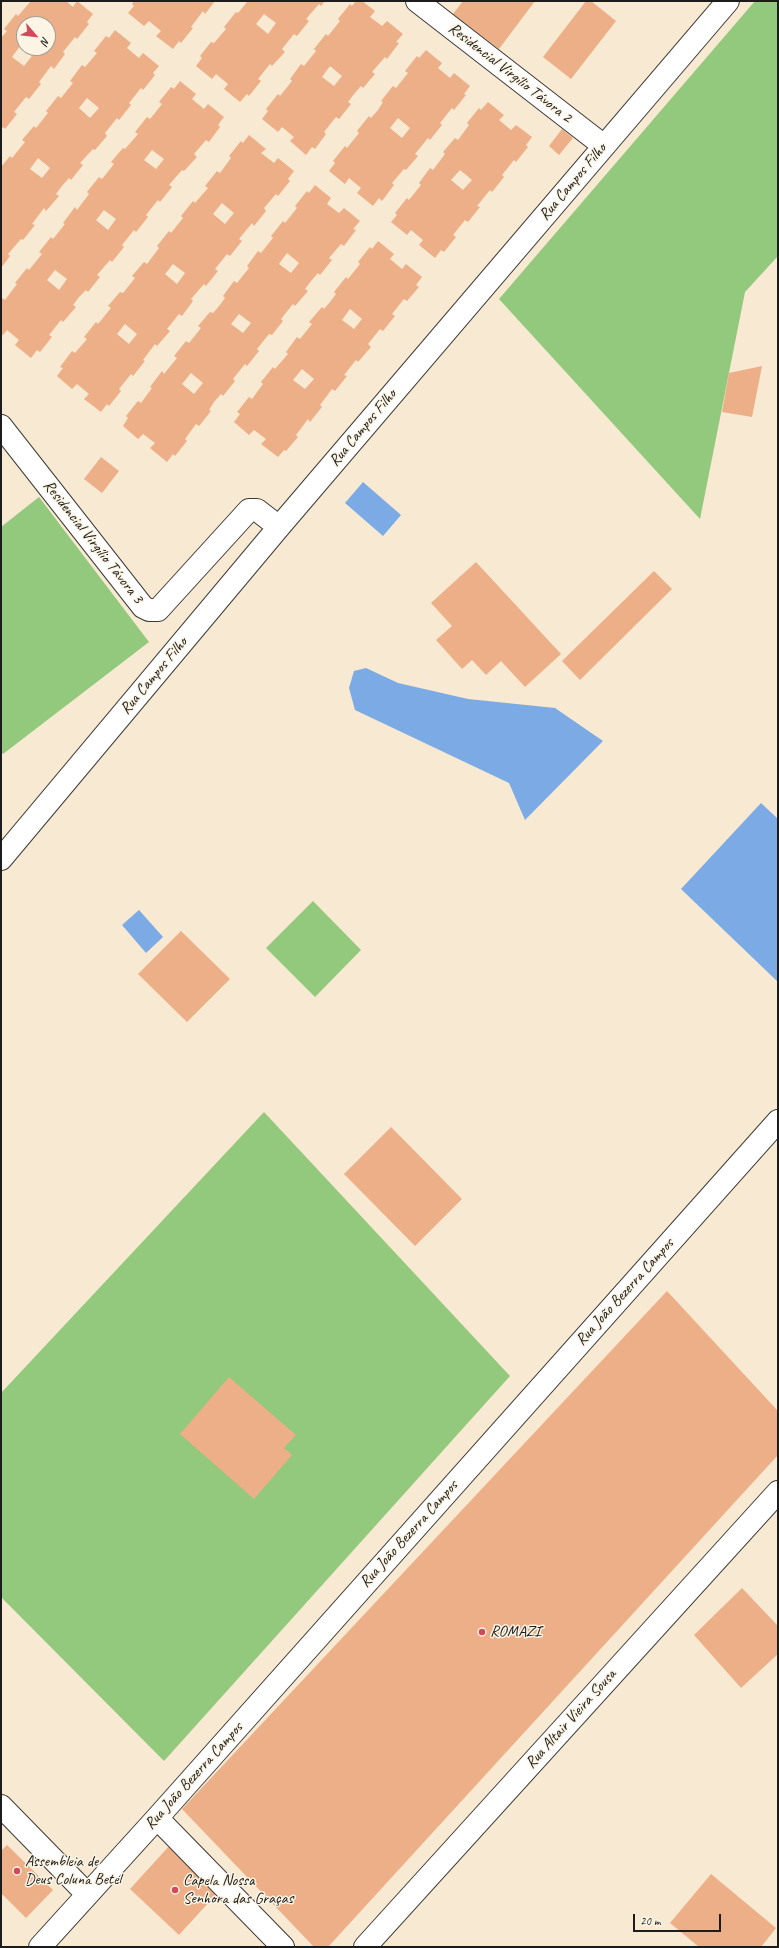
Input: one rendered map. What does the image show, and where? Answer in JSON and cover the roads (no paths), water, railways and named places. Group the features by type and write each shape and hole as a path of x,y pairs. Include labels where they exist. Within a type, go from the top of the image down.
{"street":[{"name":"Residencial Virgílio Távora 2","path":"417,1 604,146"},
{"name":"Rua Campos Filho","path":"1,859 279,527 728,1"},
{"name":"Residencial Virgílio Távora 3","path":"1,426 144,607 149,610 158,610 249,510 257,510 279,527"},
{"name":"Rua João Bezerra Campos","path":"40,1947 157,1818 778,1121"},
{"name":"Rua Altair Vieira Sousa","path":"365,1947 778,1492"},
{"path":"1,1806 87,1894"},
{"path":"157,1818 282,1947"}],"water":[{"path":"363,482 401,515 383,536 345,503"},
{"path":"366,668 398,683 468,699 555,708 603,741 525,820 509,783 355,710 349,688 354,671"},
{"path":"761,803 778,819 778,982 681,889"},
{"path":"139,910 163,937 146,953 122,925"}],"place":[{"name":"ROMAZI","path":"482,1632"},
{"name":"Assembleia de Deus Coluna Betel","path":"17,1871"},
{"name":"Capela Nossa Senhora das Graças","path":"175,1890"}]}
